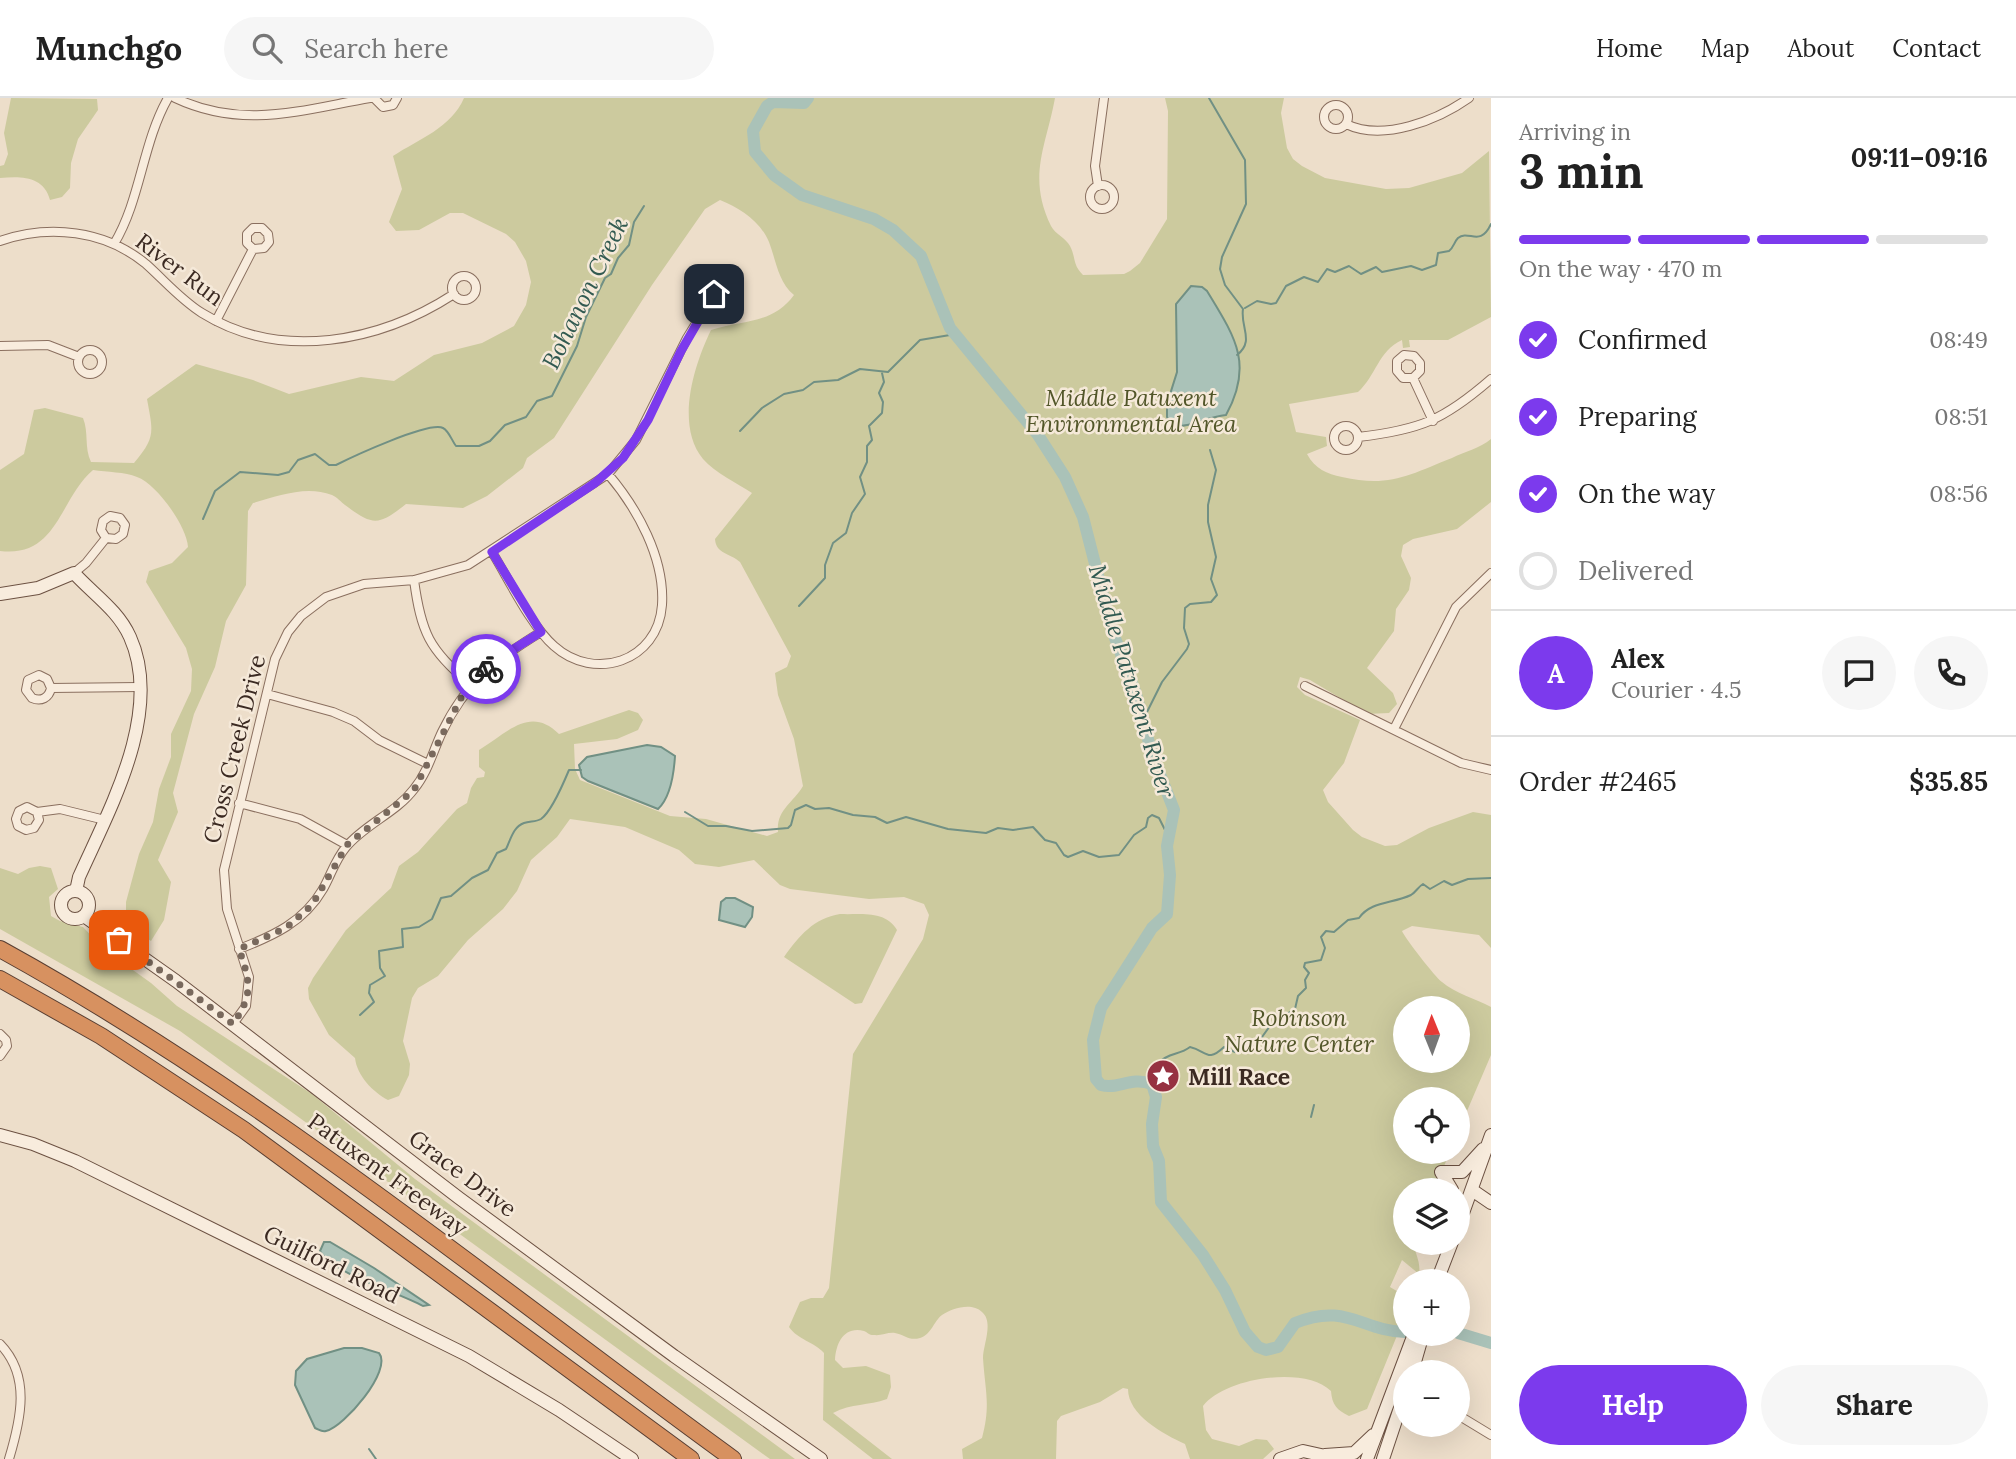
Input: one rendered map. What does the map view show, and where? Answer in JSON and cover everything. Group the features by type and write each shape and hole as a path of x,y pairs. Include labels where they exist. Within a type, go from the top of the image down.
{"highway":[{"name":"Patuxent Freeway","path":"0,949 67,985 217,1080 304,1141 733,1459"},
{"path":"0,979 101,1036 244,1130 688,1459"},
{"path":"563,1332 747,1459"}],"street":[{"path":"114,244 135,200 151,136 168,98"},
{"path":"175,98 211,112 243,117 272,116 372,98 383,107 393,105 397,98"},
{"path":"1098,186 1095,166 1104,98"},
{"path":"1346,124 1365,130 1415,125 1436,117 1469,98"},
{"name":"River Run","path":"0,241 21,234 55,231 87,235 114,244 138,258 188,303 216,321 242,332 276,340 345,339 402,322 454,294"},
{"path":"216,321 253,249"},
{"name":"Cross Creek Drive","path":"233,1024 246,1006 249,992 248,977 227,909 223,885 226,859 281,645 301,616 335,592 364,584 414,580 456,569 492,552 608,474 636,440 687,338 714,294"},
{"path":"0,346 48,345 79,357"},
{"path":"1413,378 1433,421"},
{"path":"1358,438 1405,431 1433,421 1457,408 1491,379"},
{"path":"492,552 541,632 565,654 598,666 612,664 632,655 649,639 660,617 661,592 649,540 632,502 608,474"},
{"path":"0,594 47,586 74,573 86,564 106,538"},
{"path":"74,573 112,609 126,629 136,656 139,687 131,753 79,877 76,891"},
{"path":"1394,729 1456,607 1491,573"},
{"path":"414,580 418,612 428,639 454,671 470,684"},
{"path":"239,949 273,936 300,918 324,888 347,845 414,790 451,714 470,684 501,657 541,632"},
{"path":"1305,686 1461,763 1491,770"},
{"path":"51,688 139,687"},
{"path":"267,694 333,712 354,721 379,740 428,764"},
{"path":"239,803 300,820 347,845"},
{"path":"37,812 60,808 104,820"},
{"path":"76,891 83,894 89,902 84,916 70,919 61,909 65,895 76,891"},
{"name":"Grace Drive","path":"84,916 233,1024 470,1206 674,1356 821,1459"},
{"path":"0,1034 6,1040 7,1046 0,1056"},
{"name":"Guilford Road","path":"0,1135 33,1144 75,1161 441,1342 506,1377 632,1459"},
{"path":"1445,1178 1441,1172 1462,1172 1489,1139"},
{"path":"1470,1195 1489,1139"},
{"path":"1472,1190 1491,1203"},
{"path":"0,1344 14,1361 21,1381 19,1415 9,1459"},
{"path":"1411,1360 1412,1346"},
{"path":"1367,1459 1377,1430 1416,1346"},
{"path":"1470,1422 1491,1435"},
{"path":"1383,1459 1393,1429"},
{"path":"1280,1459 1303,1451 1331,1458 1354,1453 1377,1430"}],"green space":[{"path":"11,98 97,99 98,110 78,139 71,163 70,188 62,197 50,200 43,186 31,179 0,178 0,166 4,165 8,154 4,133"},
{"path":"464,98 1055,98 1041,162 1040,192 1051,226 1068,243 1083,275 1124,274 1130,271 1140,263 1167,219 1168,111 1165,98 1284,98 1281,113 1287,148 1293,159 1325,178 1386,189 1409,188 1462,173 1489,151 1491,317 1448,340 1409,340 1410,347 1403,348 1402,340 1382,357 1358,392 1289,404 1296,432 1326,437 1327,446 1307,454 1314,464 1331,474 1358,480 1386,480 1411,474 1491,439 1491,502 1457,529 1413,539 1403,545 1401,556 1411,578 1409,590 1396,609 1394,631 1367,668 1393,693 1397,704 1389,713 1367,714 1310,680 1300,677 1297,687 1305,695 1360,720 1344,763 1323,790 1328,802 1362,837 1385,846 1397,845 1429,828 1473,812 1491,815 1491,948 1479,935 1412,926 1402,931 1433,973 1447,986 1466,996 1393,996 1393,1073 1470,1073 1470,998 1491,1007 1491,1055 1470,1104 1470,1087 1393,1087 1393,1164 1445,1164 1439,1178 1393,1178 1393,1255 1417,1255 1419,1269 1413,1269 1402,1260 1398,1269 1393,1269 1390,1287 1393,1289 1393,1345 1367,1409 1349,1416 1336,1406 1331,1391 1319,1383 1303,1378 1265,1378 1246,1382 1213,1396 1203,1406 1206,1430 1212,1439 1239,1446 1256,1439 1267,1440 1274,1449 1263,1459 1190,1459 1185,1444 1167,1435 1140,1415 1128,1389 1123,1388 1100,1402 1061,1416 1057,1421 1056,1459 963,1459 962,1449 982,1438 987,1406 983,1358 987,1322 982,1312 968,1307 956,1308 942,1315 927,1334 920,1338 895,1333 872,1335 857,1330 846,1333 839,1342 835,1360 843,1368 866,1366 890,1375 891,1387 887,1399 833,1413 892,1459 873,1459 823,1420 824,1353 789,1327 800,1302 823,1298 829,1288 853,1054 923,939 929,915 924,904 904,897 869,899 790,889 780,885 754,860 719,867 695,864 679,850 625,827 570,819 557,837 531,860 517,891 503,909 468,940 438,976 418,988 412,998 403,1041 410,1064 409,1075 399,1096 388,1100 367,1083 356,1065 355,1058 329,1035 309,999 308,988 313,978 346,930 391,888 399,866 418,852 457,809 467,803 477,778 484,777 485,772 479,767 479,750 519,725 538,722 559,734 629,710 638,713 643,720 638,730 617,739 574,744 575,769 580,780 670,816 706,819 767,836 778,832 782,812 803,786 794,739 778,695 775,673 787,667 791,656 740,562 718,548 715,539 752,493 703,459 690,429 690,395 699,360 711,330 767,316 786,304 794,295 781,277 765,234 742,211 720,200 705,209 652,285 554,438 527,458 523,468 487,496 463,508 406,504 376,521 363,517 334,496 322,492 302,491 253,503 248,511 246,585 226,621 215,667 194,714 173,793 178,812 158,860 171,882 164,920 151,941 126,925 126,902 171,757 171,734 191,691 192,669 186,648 146,582 149,571 172,563 188,547 186,539 170,507 145,481 127,474 93,470 46,536 19,551 0,551 0,470 24,454 34,410 45,408 83,418 91,462 134,463 146,447 151,434 147,399 196,364 253,380 289,394 361,377 394,381 434,355 482,343 514,326 526,305 531,282 526,261 515,242 506,234 463,213 450,213 419,230 396,231 389,222 402,189 393,156 433,132 451,117"},
{"path":"40,866 51,868 58,889 49,897 51,916 83,927 105,950 151,983 177,1006 312,1094 415,1179 795,1459 770,1459 180,1031 0,929 0,868 18,874"},
{"path":"840,914 879,916 897,930 862,1003 855,1004 784,957 808,929 822,919"}],"shaded area":[{"path":"1191,286 1202,287 1207,291 1226,323 1238,351 1239,381 1226,415 1172,426 1167,417 1167,404 1177,372 1176,304"},
{"path":"647,745 661,747 675,756 669,791 658,809 582,777 579,765 587,757"},
{"path":"726,898 735,898 753,907 752,917 745,927 719,920 721,902"},
{"path":"324,1242 330,1242 374,1268 429,1305 423,1306 338,1267 320,1251"},
{"path":"344,1348 362,1348 379,1353 379,1372 364,1397 344,1420 322,1431 315,1428 295,1385 296,1371 307,1359"}],"waterway":[{"name":"Middle Patuxent River","path":"808,98 804,103 773,102 767,106 753,131 755,152 774,175 802,195 874,219 893,230 921,256 950,328 1038,435 1065,477 1083,517 1112,630 1136,694 1152,754 1174,810 1167,846 1170,875 1167,914 1152,928 1101,1008 1093,1040 1096,1079 1101,1085 1107,1086 1137,1081 1152,1084 1156,1097 1152,1124 1153,1146 1159,1161 1161,1202 1203,1255 1225,1290 1245,1332 1258,1347 1266,1350 1278,1347 1295,1323 1328,1315 1393,1330"},
{"path":"1209,98 1245,160 1246,204 1222,257 1220,269 1225,285 1243,309 1246,339 1237,355"},
{"name":"Bohanon Creek","path":"203,519 215,491 240,472 278,475 289,472 298,460 315,454 329,465 336,465 390,441 435,427 445,429 456,446 479,446 490,441 505,425 526,417 537,401 552,396 577,346 586,317 605,278 611,274 618,258 629,245 634,222 644,206"},
{"path":"1245,308 1257,301 1276,303 1286,286 1304,277 1318,282 1327,269 1335,272 1349,266 1361,274 1376,267 1382,272 1411,266 1422,270 1436,265 1438,253 1449,251 1458,238 1466,235 1479,237 1491,224"},
{"path":"740,431 762,408 784,394 803,390 814,382 838,380 860,369 888,372 920,340 956,334"},
{"path":"799,606 825,578 825,565 833,543 846,533 852,513 865,494 860,477 867,462 867,446 872,440 869,426 882,413 883,402 879,393 884,382 882,373"},
{"path":"1143,720 1162,682 1189,644 1184,628 1185,608 1190,604 1211,602 1217,595 1211,579 1216,557 1208,522 1208,505 1216,470 1210,450"},
{"path":"360,1015 374,1002 369,993 370,985 385,976 380,968 379,951 403,947 402,929 419,927 432,919 441,898 451,896 472,878 488,870 497,853 506,849 517,827 539,820 545,815 569,770 581,770"},
{"path":"685,812 708,826 752,831 788,828 795,810 806,805 815,809 829,808 853,815 875,817 887,823 906,817 948,829 986,833 998,828 1013,830 1033,827 1045,840 1056,843 1068,857 1083,851 1099,857 1119,855 1134,835 1146,827 1148,818 1152,815 1159,818 1168,836"},
{"path":"1152,1084 1160,1077 1160,1062 1163,1059 1190,1047 1210,1055 1224,1047 1235,1052 1250,1049 1257,1044 1272,1023 1295,1009 1298,996 1306,988 1305,980 1309,973 1304,967 1305,963 1321,960 1325,948 1321,937 1326,931 1334,932 1348,920 1359,918 1370,908 1411,895 1423,884 1430,889 1444,881 1452,885 1468,879 1491,878"},
{"path":"1311,1117 1314,1105"},
{"name":"Middle Patuxent River","path":"1470,1337 1491,1343"},
{"path":"369,1449 376,1459"}],"way so far":[{"path":"119,940 233,1024 246,1006 249,992 248,977 239,949 273,936 300,918 324,888 330,872 347,845 414,790 451,714 470,684 486,669"}],"place":[{"name":"Mill Race","path":"1163,1076"}],"route":[{"path":"486,669 541,632 492,552 608,474 623,458 648,420 681,351 714,294"}],"park label":[{"name":"Middle Patuxent Environmental Area","path":"1131,410"},
{"name":"Robinson Nature Center","path":"1299,1030"}]}
